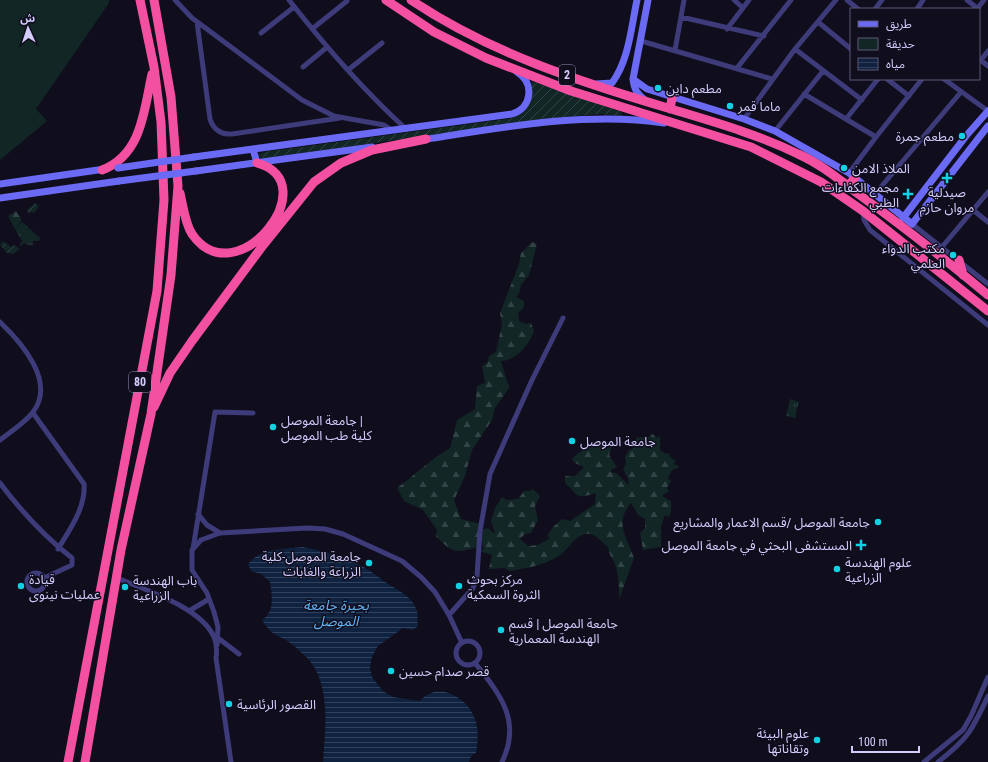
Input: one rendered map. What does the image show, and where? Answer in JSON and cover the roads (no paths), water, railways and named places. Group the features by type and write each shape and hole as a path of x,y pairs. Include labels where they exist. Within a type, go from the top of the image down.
{"highway":[{"name":"80","path":"68,762 158,291 164,200 161,122 154,67 140,0"},
{"name":"80","path":"85,762 117,578 151,414 171,275 178,186 170,90 154,0"},
{"name":"2","path":"386,0 434,32 506,66 571,91 751,147 821,182 863,211 988,311"},
{"name":"2","path":"411,0 471,36 512,55 648,102 755,135 799,154 848,186 988,295"},
{"path":"434,32 441,19"},
{"path":"102,170 118,162 135,142 154,67"},
{"path":"670,109 672,98"},
{"path":"751,147 755,135"},
{"path":"151,414 170,373 192,341 261,248 314,182 341,163 372,150 426,139"},
{"path":"178,186 191,234 201,245 216,252 240,251 250,247 274,220 281,209 284,196 283,186 278,175 267,166 257,163"},
{"path":"848,186 852,176"},
{"path":"958,260 963,275"}],"main road":[{"path":"594,84 612,83 618,76 626,52 637,0"},
{"path":"648,0 633,79 634,86 638,94 648,102"},
{"path":"0,184 393,131 518,112 527,103 529,98 528,86 524,77 506,66"},
{"path":"633,79 647,89 672,98 744,119 775,131 852,176 912,224 988,126"},
{"path":"903,218 966,136 988,111"},
{"path":"0,198 561,121 598,119 637,120 688,128"},
{"path":"253,149 257,163"}],"street":[{"path":"175,0 197,22 294,94 326,112 343,118 384,125 393,131"},
{"path":"289,0 326,48 386,110 407,129"},
{"path":"675,50 684,0"},
{"path":"734,0 743,8"},
{"path":"727,29 749,0"},
{"path":"738,68 764,36 790,0"},
{"path":"744,119 795,49 836,0"},
{"path":"847,0 857,8"},
{"path":"876,8 882,0"},
{"path":"967,0 976,8"},
{"path":"978,8 984,0"},
{"path":"312,29 347,1"},
{"path":"261,33 294,7"},
{"path":"681,17 727,29 764,36"},
{"path":"197,22 210,119 213,126 219,132 232,134 343,118"},
{"path":"818,22 850,48"},
{"path":"641,41 772,79"},
{"path":"348,70 382,43"},
{"path":"303,67 326,48"},
{"path":"795,49 862,100"},
{"path":"988,51 980,60 988,66"},
{"path":"775,131 823,71"},
{"path":"846,119 877,80"},
{"path":"888,80 909,96"},
{"path":"852,176 876,136 921,80"},
{"path":"945,80 988,111"},
{"path":"875,194 961,92"},
{"path":"804,94 876,136"},
{"path":"942,247 988,192"},
{"path":"973,210 988,222"},
{"path":"863,211 864,220 870,230 988,325"},
{"path":"912,224 988,284"},
{"path":"449,615 473,588 477,576 480,534 490,474 532,380 563,318"},
{"path":"0,322 10,332 33,364 41,383 41,398 33,413 0,440"},
{"path":"231,762 216,658 218,627 209,599 192,570 192,550 215,412 253,413"},
{"path":"33,413 84,484 85,496 70,531 58,548"},
{"path":"0,483 19,508 58,548 72,558 73,563 44,578"},
{"path":"198,514 207,525 220,533"},
{"path":"192,550 201,540 220,533 307,528 325,529 343,534 402,561 421,577 435,592 449,615 462,643"},
{"path":"117,578 189,611 204,622 214,636 217,645"},
{"path":"189,611 209,599"},
{"path":"218,638 239,654"},
{"path":"470,641 477,645 480,653 475,663 467,665 458,659 456,651 462,643 470,641"},
{"path":"475,663 502,698 508,713 510,734 506,754 502,762"},
{"path":"924,762 963,730 971,716 988,677"},
{"path":"938,762 959,745 971,731 988,696"}],"water":[{"name":"بحيرة جامعة الموصل","path":"302,547 354,562 373,573 411,600 417,611 418,626 413,630 403,628 378,646 372,657 370,667 372,677 383,691 393,697 420,701 427,695 435,692 443,692 459,698 466,704 475,719 478,732 476,753 471,756 469,762 323,762 325,710 324,696 317,672 307,657 289,642 270,630 262,620 269,613 271,608 272,598 270,582 261,574 251,571 248,564 266,552"}],"place":[{"name":"مطعم داين","path":"658,88"},
{"name":"ماما قمر","path":"730,106"},
{"name":"مطعم جمرة","path":"962,136"},
{"name":"الملاذ الامن","path":"844,168"},
{"name":"صيدلية مروان حازم","path":"947,178"},
{"name":"مجمع الكفاءات الطبي","path":"908,194"},
{"name":"مكتب الدواء العلمي","path":"953,255"},
{"name":"جامعة الموصل | كلية طب الموصل","path":"273,427"},
{"name":"جامعة الموصل","path":"572,441"},
{"name":"جامعة الموصل /قسم الاعمار والمشاريع","path":"878,522"},
{"name":"المستشفى البحثي في جامعة الموصل","path":"861,545"},
{"name":"جامعة الموصل-كلية الزراعة والغابات","path":"369,563"},
{"name":"علوم الهندسة الزراعية","path":"837,569"},
{"name":"قيادة عمليات نينوى","path":"21,586"},
{"name":"مركز بحوث الثروة السمكية","path":"459,586"},
{"name":"باب الهندسة الزراعية","path":"125,587"},
{"name":"جامعة الموصل | قسم الهندسة المعمارية","path":"501,630"},
{"name":"قصر صدام حسين","path":"391,671"},
{"name":"القصور الرئاسية","path":"229,704"},
{"name":"علوم البيئة وتقاناتها","path":"817,740"}]}
